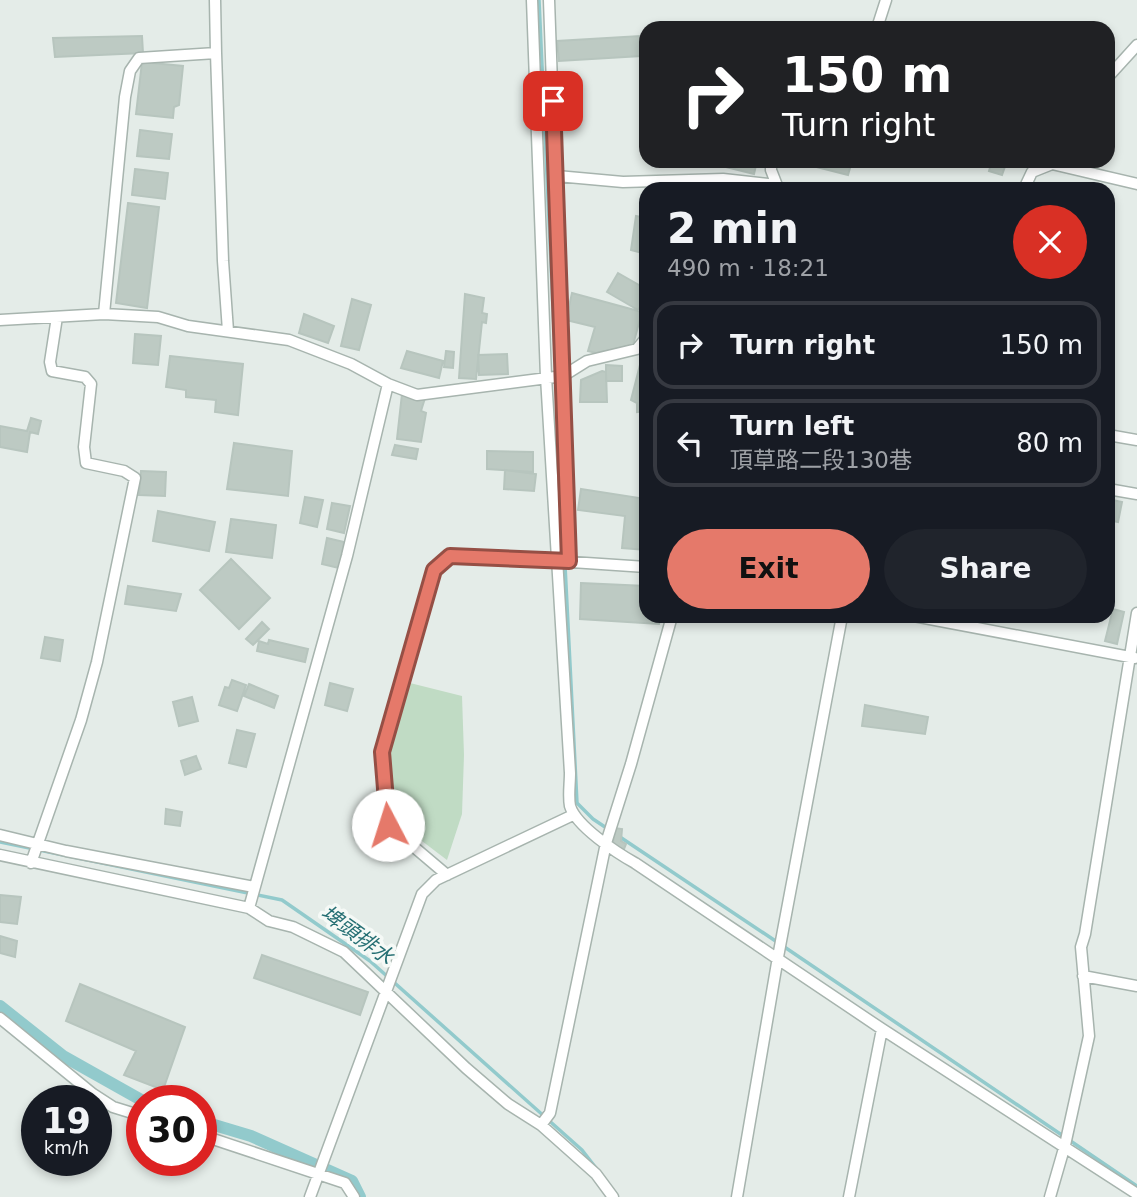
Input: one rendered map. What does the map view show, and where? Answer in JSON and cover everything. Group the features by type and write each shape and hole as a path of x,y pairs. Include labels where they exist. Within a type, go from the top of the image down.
{"street":[{"path":"215,0 223,261 228,331"},
{"path":"532,0 546,377 563,561"},
{"path":"549,0 563,376 563,561 570,803 573,815 617,853 778,957 881,1029 1065,1145 1137,1194"},
{"path":"879,21 886,0"},
{"path":"1115,69 1137,45"},
{"path":"104,314 125,97 130,71 139,58 216,53"},
{"path":"1027,182 1038,168"},
{"path":"1069,168 1137,184"},
{"path":"556,176 623,182 723,179 743,182"},
{"path":"0,320 104,314 158,317 188,326 289,340 351,364 388,384 417,395 563,376 587,361 639,347"},
{"path":"31,863 81,720 97,663 135,478 124,471 86,463 84,447 91,384 85,377 52,371 50,362 57,317"},
{"path":"248,908 346,556 388,384"},
{"path":"1115,436 1137,440"},
{"path":"1115,490 1137,494"},
{"path":"447,875 388,825 382,752 434,570 450,556 639,566"},
{"path":"1050,1197 1065,1145 1089,1036 1081,947 1134,658 1137,613"},
{"path":"541,1125 550,1113 606,843 670,623"},
{"path":"737,1197 778,957 841,623"},
{"path":"951,623 1134,658"},
{"path":"310,1197 422,894 436,880 573,815"},
{"path":"0,835 254,887"},
{"path":"0,855 248,908 269,921 293,927 344,951 466,1068 508,1104 541,1125 596,1174 613,1197"},
{"path":"1083,976 1137,986"},
{"path":"0,1018 93,1094 113,1107 126,1111"},
{"path":"849,1197 881,1029"},
{"path":"217,1140 345,1183 354,1197"}],"green space":[{"path":"406,682 462,696 462,814 447,860 389,816 386,767"}],"building":[{"path":"142,36 143,53 55,57 53,38"},
{"path":"639,36 639,56 559,61 557,41"},
{"path":"142,62 183,66 179,105 174,107 173,118 136,114"},
{"path":"140,130 172,134 169,159 137,156"},
{"path":"730,168 755,168 754,174"},
{"path":"820,168 850,168 848,175"},
{"path":"990,168 1004,168 1002,175 989,171"},
{"path":"135,169 168,173 165,199 132,195"},
{"path":"128,203 159,207 147,308 116,303"},
{"path":"636,216 639,217 639,252 631,250"},
{"path":"618,273 639,285 639,308 638,310 607,292"},
{"path":"572,293 639,311 633,345 596,353 588,351 595,327 566,320"},
{"path":"465,294 484,298 482,313 487,314 486,323 482,322 476,379 459,378"},
{"path":"352,299 371,305 359,350 341,346"},
{"path":"304,314 334,326 328,343 299,333"},
{"path":"135,334 161,336 158,365 133,363"},
{"path":"407,351 443,361 439,378 401,368"},
{"path":"446,351 454,352 453,368 444,367"},
{"path":"507,354 508,374 479,375 478,355"},
{"path":"170,356 243,364 238,415 215,412 216,400 186,397 186,390 166,387"},
{"path":"606,365 622,366 622,381 606,381"},
{"path":"639,369 639,412 637,403 631,400"},
{"path":"602,371 606,372 607,402 580,402 581,380"},
{"path":"402,394 425,398 421,411 426,413 421,442 397,439"},
{"path":"31,418 41,421 38,434 30,432 27,452 0,447 0,426 27,431"},
{"path":"234,443 292,451 288,496 227,489"},
{"path":"395,445 418,449 416,459 392,455"},
{"path":"487,451 533,452 533,472 487,469"},
{"path":"505,470 536,474 534,491 504,489"},
{"path":"141,471 166,472 165,496 139,495"},
{"path":"581,489 639,498 639,549 622,548 625,516 578,510"},
{"path":"305,497 323,500 317,527 300,523"},
{"path":"1115,500 1122,502 1118,522 1115,521"},
{"path":"332,503 350,506 344,533 327,529"},
{"path":"158,511 215,522 209,551 153,541"},
{"path":"231,519 276,525 272,558 226,552"},
{"path":"327,538 344,542 339,568 322,564"},
{"path":"231,559 270,598 239,629 200,590"},
{"path":"581,583 639,586 639,623 580,619"},
{"path":"128,586 181,594 176,611 125,604"},
{"path":"1115,610 1124,612 1117,644 1105,641 1110,623 1115,623"},
{"path":"262,622 269,629 253,645 246,639"},
{"path":"45,637 63,640 60,661 41,658"},
{"path":"269,640 308,649 305,662 257,651 259,641 268,644"},
{"path":"232,680 246,685 237,711 219,705 225,687 229,688"},
{"path":"330,683 353,689 347,711 325,705"},
{"path":"249,684 278,696 274,708 244,696"},
{"path":"192,697 198,721 179,726 173,702"},
{"path":"865,705 928,717 925,734 862,726"},
{"path":"237,730 255,734 246,767 229,763"},
{"path":"196,756 201,769 185,775 181,761"},
{"path":"166,809 182,812 180,826 165,824"},
{"path":"614,828 622,829 621,841 626,844 624,849 613,847"},
{"path":"0,895 21,897 17,924 0,922"},
{"path":"0,936 17,941 15,957 0,953"},
{"path":"262,955 368,992 360,1015 254,978"},
{"path":"80,984 185,1027 165,1085 150,1085 124,1075 136,1051 66,1021"}],"waterway":[{"path":"539,0 561,484"},
{"path":"565,565 577,803 608,829"},
{"path":"617,835 777,942"},
{"name":"埤頭排水","path":"0,842 282,900 370,961 582,1150 596,1168"},
{"path":"783,946 1137,1186"},
{"path":"0,1006 63,1056 126,1091"},
{"path":"217,1126 251,1136 352,1181 360,1197"}],"route":[{"path":"388,825 382,752 434,570 450,556 569,561 553,101"}]}
